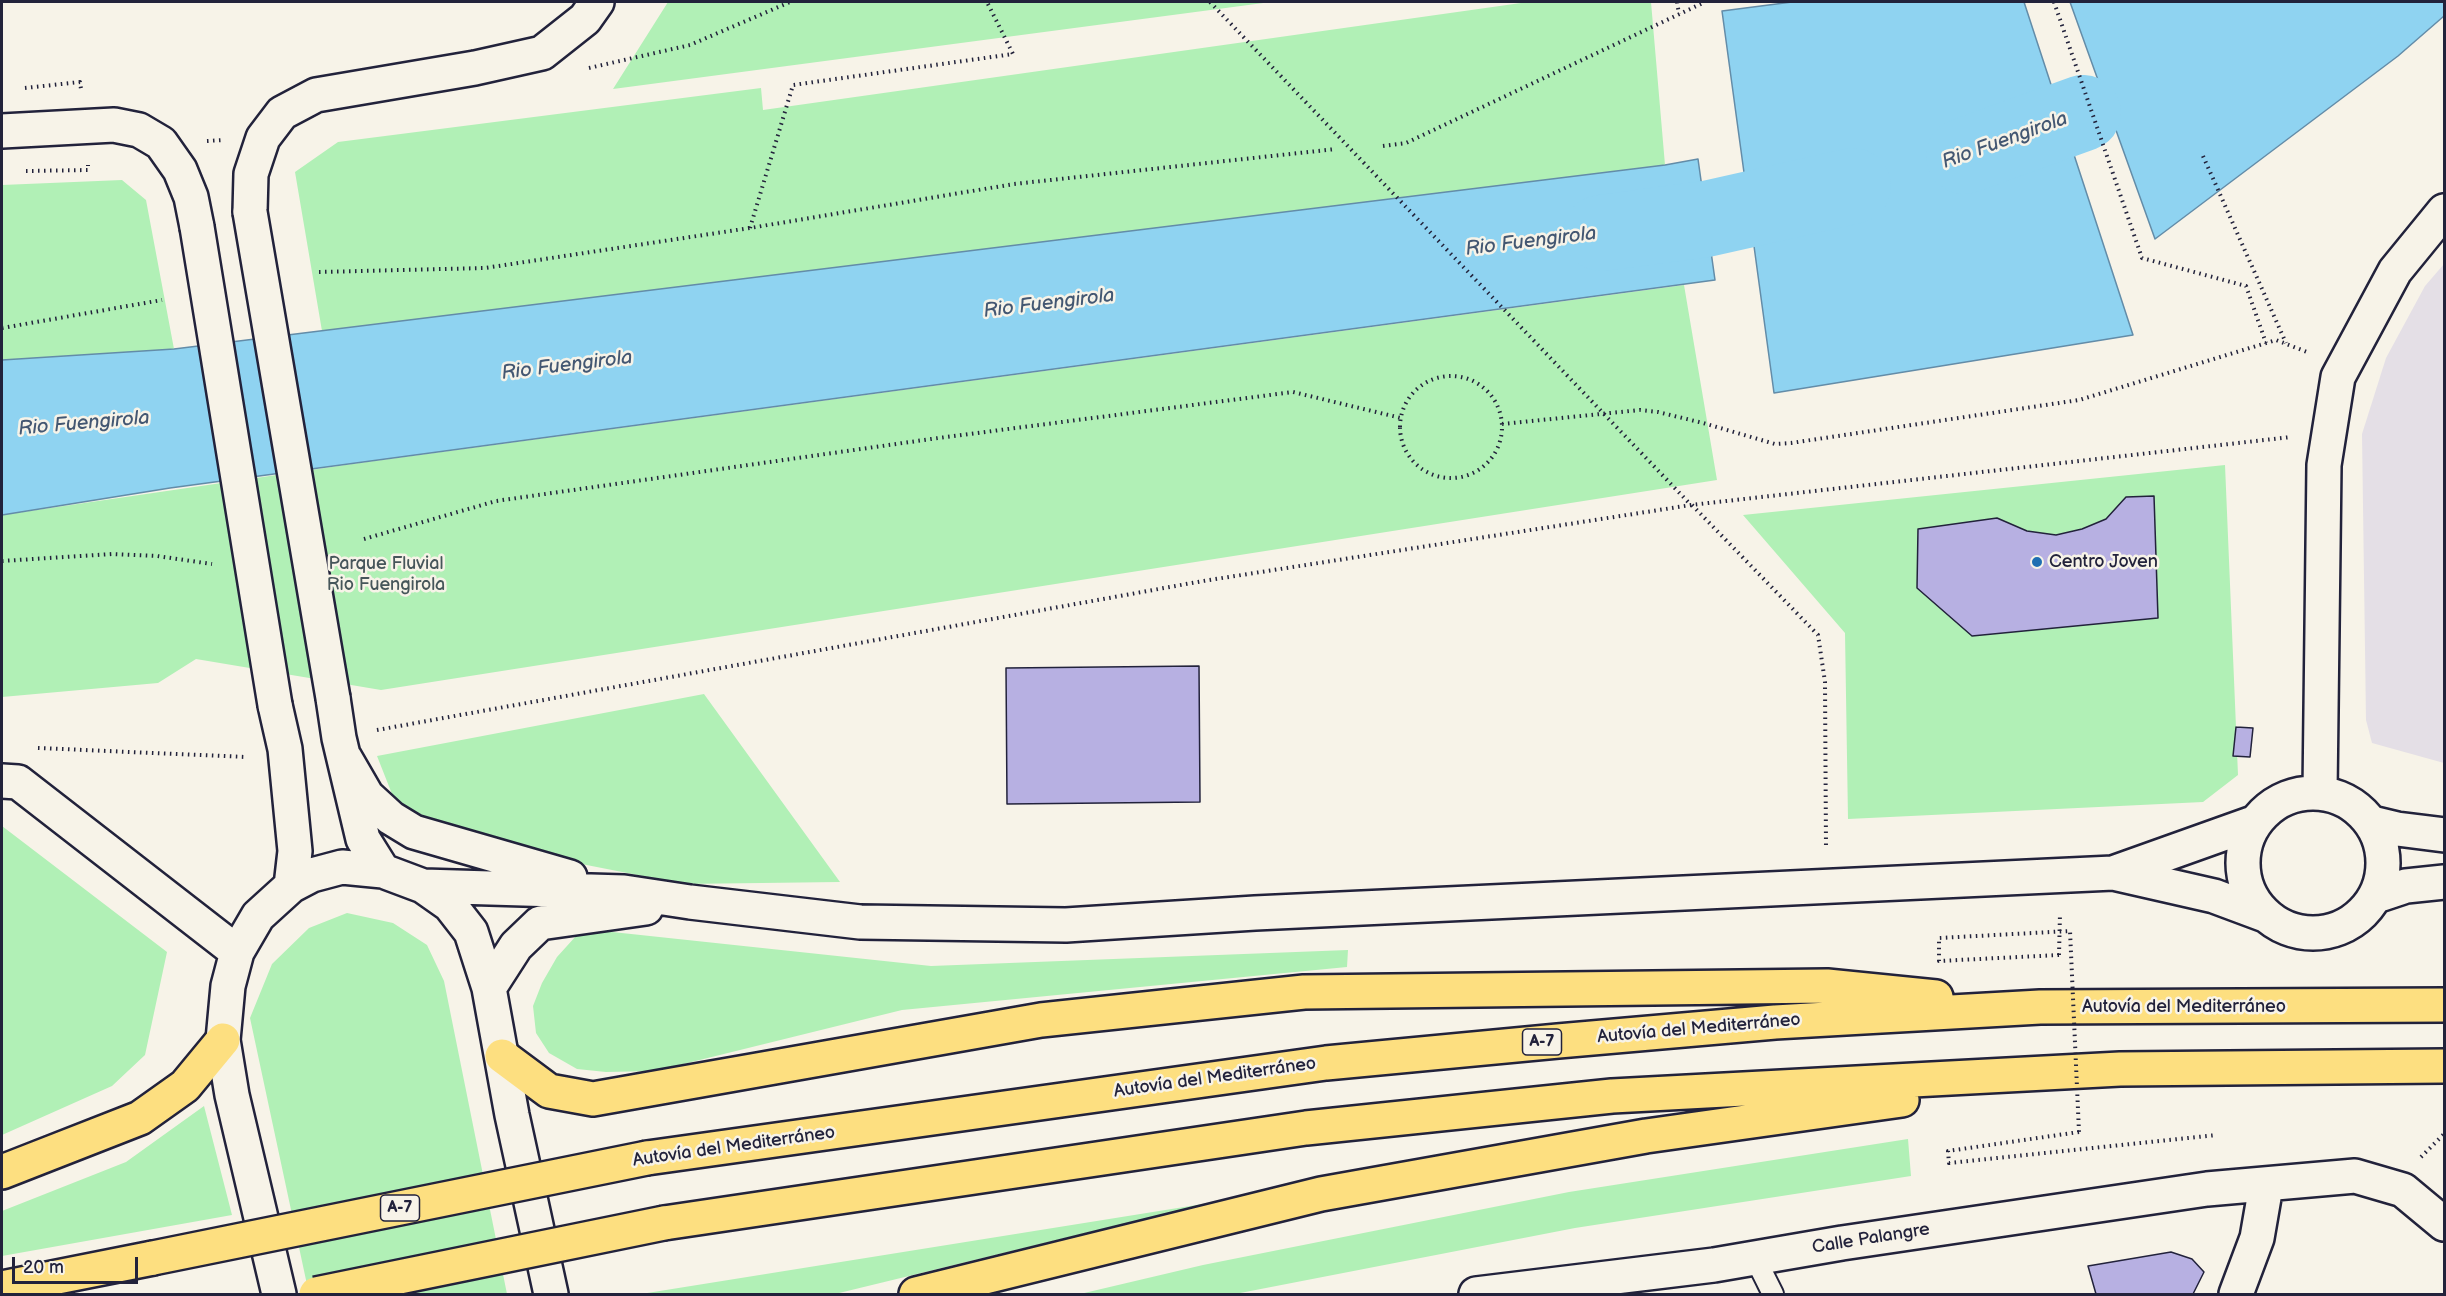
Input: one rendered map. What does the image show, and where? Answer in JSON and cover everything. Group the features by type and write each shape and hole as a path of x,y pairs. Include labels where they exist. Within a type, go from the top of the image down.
{"highway":[{"path":"502,1056 549,1091 593,1100 1041,1020 1304,992 1827,986 2040,1008"},
{"name":"Autovía del Mediterráneo","path":"2,1288 647,1158 1326,1063 1775,1023 2040,1008 2445,1005"},
{"path":"2,1172 140,1118 185,1086 223,1040"},
{"path":"316,1294 664,1223 1329,1125 1612,1096 2121,1069 2445,1066"},
{"path":"916,1294 1321,1194 1647,1136 2121,1069"}],"street":[{"path":"383,871 363,839 342,748 250,212 251,174 263,138 282,113 316,95 475,68 542,53 585,19 597,2"},
{"path":"2,132 114,125 140,130 161,143 180,170 191,197 275,705 285,749 295,851 291,886"},
{"path":"2320,792 2324,465 2338,377 2395,271 2445,212"},
{"path":"342,748 367,796 391,818 414,832 624,892"},
{"path":"2,781 18,782 237,952"},
{"path":"423,886 624,892 860,922 1066,925 1255,913 2113,873 2214,896 2265,915 2282,927 2302,933 2323,933 2343,927 2361,916 2376,896 2383,873 2383,849 2372,823 2359,808 2347,801 2320,792 2301,792 2269,808 2256,822 2246,840 2242,861 2245,880 2253,900 2265,915"},
{"path":"2113,873 2256,822"},
{"path":"2372,823 2397,829 2445,835"},
{"path":"279,1294 232,1095 223,1040 228,986 237,952 258,916 291,886 312,875 342,867 383,871 423,886 450,905 471,932 489,988 512,1115 551,1294"},
{"path":"2376,896 2406,886 2445,882"},
{"path":"489,988 516,946 540,923 690,902"},
{"name":"Calle Palangre","path":"1476,1294 1755,1258 2207,1189 2266,1186 2355,1176 2403,1190 2445,1224"},
{"path":"2236,1294 2257,1238 2266,1186"}],"lane":[{"path":"1755,1258 1773,1294"}],"path":[{"path":"542,53 558,73 607,65 690,45 789,2"},
{"path":"750,228 793,85 1012,54 987,2"},
{"path":"1210,2 1818,635 1825,682 1827,887"},
{"path":"1677,2 1679,14"},
{"path":"1383,146 1406,142 1705,2"},
{"path":"2054,2 2142,258 2246,286 2266,343"},
{"path":"161,143 263,138"},
{"path":"319,272 484,268 750,228 1014,184 1336,149"},
{"path":"2203,156 2286,343"},
{"path":"2,328 162,300"},
{"path":"1502,424 1640,410 1692,420 1775,444 1791,443 2079,400 2276,340 2304,350 2338,377"},
{"path":"1440,376 1458,376 1474,381 1488,392 1498,406 1502,424 1500,440 1494,455 1483,467 1468,475 1453,478 1429,473 1409,458 1402,443 1399,427 1401,418 1410,395 1424,383 1440,376"},
{"path":"364,539 496,501 931,439 1293,392 1401,418"},
{"path":"342,748 1203,581 1691,505 2329,432"},
{"path":"2,561 112,554 157,556 213,564"},
{"path":"36,748 231,757 259,756 285,749"},
{"path":"2059,956 1939,961 1939,938 2070,931 2079,1120 2079,1132 1947,1151 1948,1163 2217,1135"}],"shaded area":[{"path":"2444,264 2444,763 2372,743 2366,720 2362,434 2386,358 2425,286"}],"green space":[{"path":"668,2 1271,2 613,89"},
{"path":"1528,2 1651,2 1665,165 322,331 295,172 338,142 761,88 763,110"},
{"path":"122,180 146,200 174,349 2,360 2,185"},
{"name":"Parque Fluvial Rio Fuengirola","path":"1684,285 1717,480 381,690 196,659 158,683 2,697 2,515 352,464"},
{"path":"2225,465 2238,775 2203,802 1848,819 1845,633 1743,515"},
{"path":"704,694 840,882 683,884 541,856 452,831 402,806 392,794 377,756"},
{"path":"2,826 167,952 145,1055 112,1086 2,1135"},
{"path":"347,913 393,923 427,945 444,981 507,1294 309,1294 250,1018 272,964 309,928"},
{"path":"603,931 931,966 1348,950 1347,967 902,1010 655,1071 606,1072 577,1069 549,1053 536,1033 533,1006 542,983 557,957 576,936"},
{"path":"204,1106 232,1215 2,1256 2,1211 126,1162"},
{"path":"1908,1139 1911,1176 1575,1228 1235,1294 1080,1294 1203,1265 1569,1192"},
{"path":"1209,1203 835,1294 641,1294"}],"water":[{"path":"1792,2 2024,2 2133,335 1774,393 1722,11"},
{"path":"2070,2 2444,2 2444,16 2398,56 2155,239"},
{"path":"1698,159 1715,280 170,488 2,515 2,360 174,349 1665,165"}],"building":[{"name":"Centro Joven","path":"2154,496 2158,618 1972,636 1917,588 1918,529 1997,518 2027,531 2056,535 2082,529 2106,519 2126,497"},
{"path":"1199,666 1200,802 1007,804 1006,668"},
{"path":"2236,727 2253,728 2250,757 2233,756"},
{"path":"2171,1252 2192,1259 2204,1272 2193,1294 2096,1294 2088,1266"}],"waterway":[{"name":"Rio Fuengirola","path":"1964,156 2083,113"},
{"name":"Rio Fuengirola","path":"1601,233 1706,219 1853,186"}],"place":[{"name":"Centro Joven","path":"2037,562"}]}
